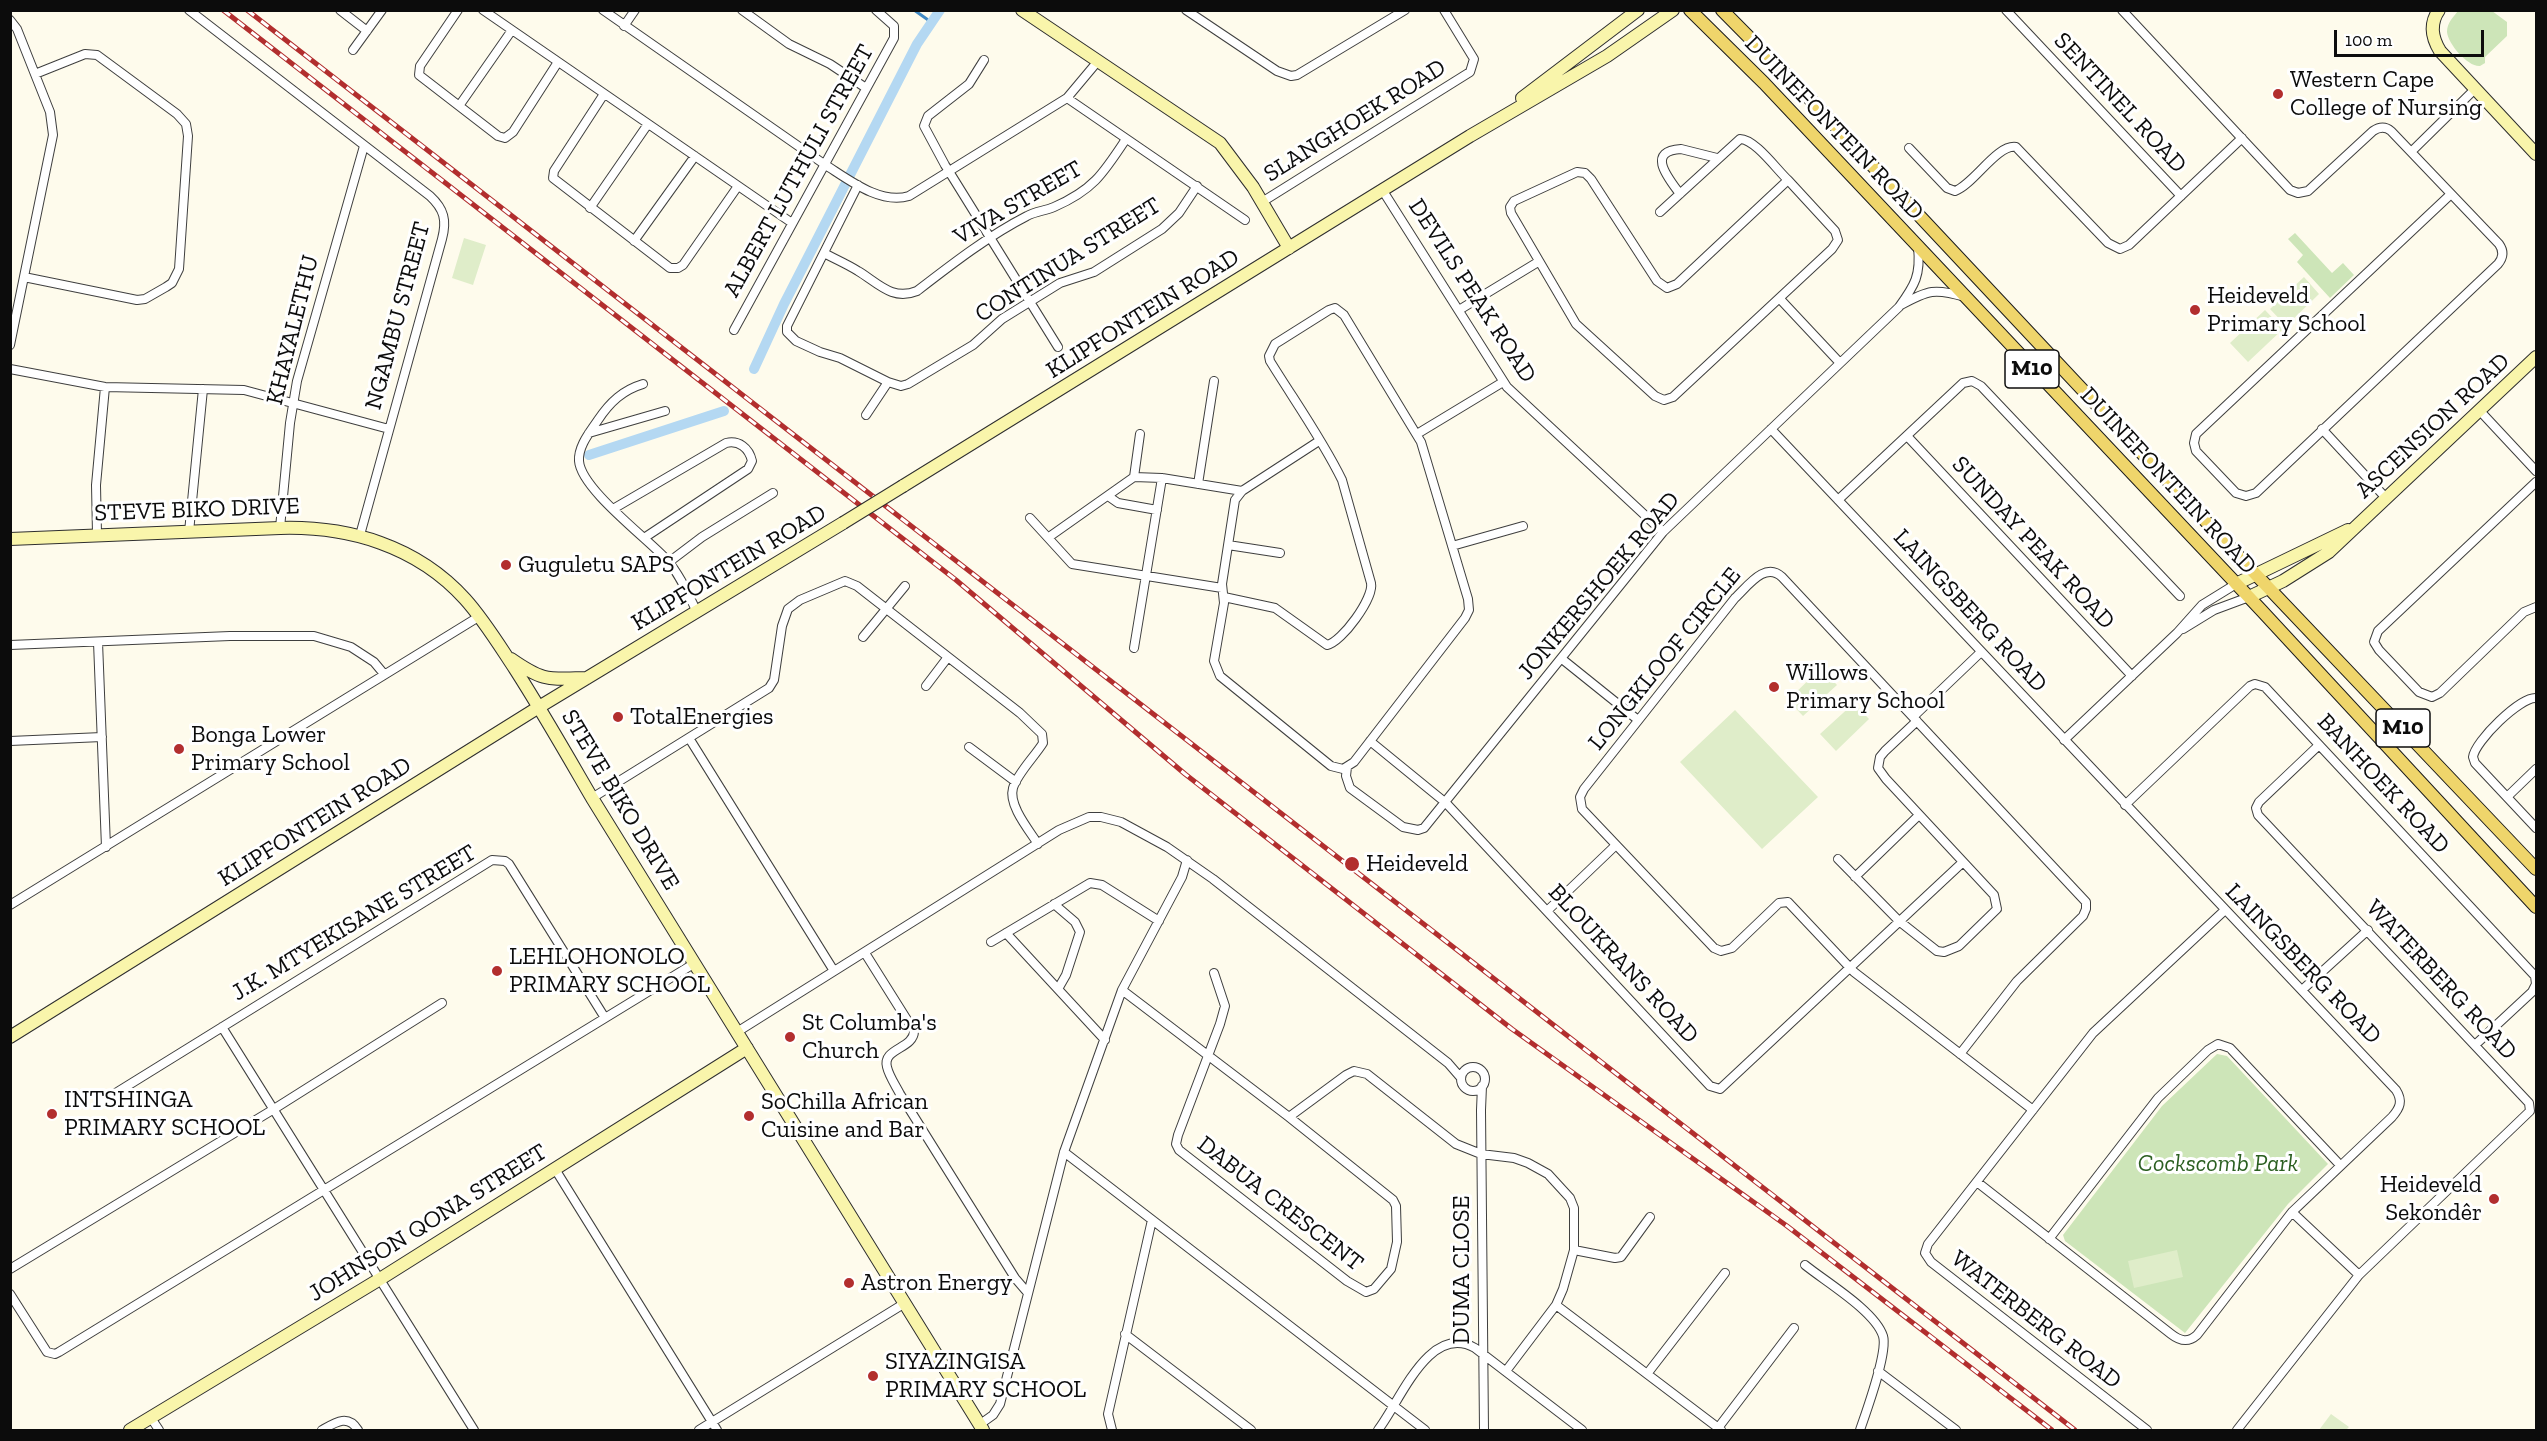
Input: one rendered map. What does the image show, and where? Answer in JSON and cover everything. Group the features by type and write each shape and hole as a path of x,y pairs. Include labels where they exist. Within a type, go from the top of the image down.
{"main road":[{"name":"KLIPFONTEIN ROAD","path":"1470,136 1638,10"},
{"name":"KLIPFONTEIN ROAD","path":"10,1037 539,707 843,523 1470,136 1607,56 1673,10"},
{"name":"DUINEFONTEIN ROAD","path":"1690,10 1764,83 2249,597 2536,907"},
{"name":"DUINEFONTEIN ROAD","path":"1722,10 1857,148 2255,574 2536,868"},
{"path":"2439,10 2433,20 2432,30 2437,46 2536,154"},
{"path":"1028,12 1220,144 1234,159 1289,248"},
{"name":"ASCENSION ROAD","path":"2249,597 2324,556 2536,357"},
{"name":"ASCENSION ROAD","path":"2236,584 2357,525"},
{"name":"STEVE BIKO DRIVE","path":"10,539 310,527 340,530 411,556 457,590 480,616 539,707 592,798 695,963 742,1029 747,1048 981,1428"},
{"path":"505,655 538,677 587,678"},
{"name":"JOHNSON QONA STREET","path":"130,1431 380,1279 747,1048"}],"street":[{"name":"NGAMBU STREET","path":"189,10 438,204 445,221 360,536"},
{"path":"340,10 367,31"},
{"path":"353,50 382,10"},
{"path":"458,10 419,71 422,78 498,136 505,138 513,132 558,62"},
{"path":"483,10 792,223"},
{"path":"603,10 842,176 886,198 903,198 1067,98 1098,61"},
{"path":"624,26 635,10"},
{"path":"742,10 789,44 830,64 867,88"},
{"name":"ALBERT LUTHULI STREET","path":"734,330 892,43 895,30 891,22 876,10"},
{"path":"1186,10 1277,71 1291,76 1405,10"},
{"name":"SLANGHOEK ROAD","path":"1262,202 1470,72 1474,59 1444,10"},
{"name":"SENTINEL ROAD","path":"2006,10 2181,196"},
{"path":"2122,10 2290,190 2298,194 2310,189 2378,128 2391,131 2499,244 2503,254 2498,264 2256,493 2246,496 2233,491 2194,446 2198,432 2451,194"},
{"path":"10,20 17,28 50,112 53,135 10,345"},
{"path":"459,106 512,30"},
{"path":"24,277 137,300 145,299 172,283 180,262 188,136 186,124 177,114 98,55 84,54 35,74"},
{"path":"984,60 969,84 934,110 924,121 926,131 1029,303 1058,347"},
{"path":"2411,152 2475,89"},
{"path":"604,94 554,171 553,178 670,268 678,268 738,186"},
{"path":"1067,98 1245,220"},
{"path":"590,208 648,124"},
{"path":"1909,148 1947,188 1955,191 1965,186 2002,150 2011,146 2016,147 2115,248 2129,244 2242,138"},
{"name":"VIVA STREET","path":"824,253 855,269 894,294 908,295 917,291 967,253 1027,216 1057,206 1092,184 1103,174 1126,139"},
{"path":"1660,212 1734,143 1744,139 1755,145 1788,180 1835,231 1838,240 1832,249 1673,397 1664,400 1655,396 1583,332 1513,218 1511,205 1514,201 1577,172 1585,173 1592,179 1657,281 1667,288 1677,284 1788,180"},
{"name":"KHAYALETHU","path":"280,528 292,402 364,146"},
{"path":"1680,194 1662,170 1662,160 1665,156 1681,149 1717,158"},
{"path":"634,241 695,156"},
{"path":"855,184 824,253 787,326 787,332 804,344 840,358 888,382 866,415"},
{"name":"CONTINUA STREET","path":"888,382 902,386 920,378 973,345 1002,319 1060,283 1094,272 1162,229 1179,213 1197,186"},
{"name":"DEVILS PEAK ROAD","path":"1383,191 1511,393 1663,532"},
{"name":"JONKERSHOEK ROAD","path":"1347,767 1346,776 1350,788 1410,829 1424,828 1563,659 1663,532 1899,307 1911,290 1919,272 1918,247"},
{"path":"1458,310 1538,262"},
{"name":"JONKERSHOEK ROAD","path":"1899,307 1928,291 1938,290 1965,298"},
{"path":"1779,299 1840,363"},
{"path":"1030,518 1072,564 1223,593 1269,605 1327,645 1339,639 1369,599 1371,584 1344,486 1319,441 1270,361 1269,352 1275,344 1332,308 1338,309 1344,315 1417,434 1469,605 1467,614 1370,741 1347,767 1339,769 1331,766 1220,676 1214,661 1223,593 1228,545 1235,500 1242,491 1319,441"},
{"path":"10,369 105,387 244,390 389,429"},
{"path":"1838,500 1963,383 1969,380 1976,382 2180,596"},
{"path":"1198,484 1214,381"},
{"path":"1417,434 1503,382"},
{"path":"644,384 623,392 603,414 589,433 579,453 580,468 591,486 669,562 697,612"},
{"path":"97,534 96,485 105,387"},
{"path":"189,532 203,389"},
{"path":"589,433 665,411"},
{"path":"2480,411 2536,471"},
{"name":"LAINGSBERG ROAD","path":"1772,429 2396,1090 2400,1099 2399,1109 2392,1117 2292,1212 2197,1335 2186,1340 2181,1340 2171,1334 1977,1182"},
{"path":"2322,429 2386,498"},
{"path":"1134,477 1140,434"},
{"name":"SUNDAY PEAK ROAD","path":"1907,436 2132,676"},
{"path":"613,509 726,443 736,442 746,448 752,461 748,468 644,538"},
{"path":"1049,537 1134,477 1162,478 1242,491"},
{"path":"1134,648 1162,478"},
{"path":"2536,482 2378,631 2374,642 2419,692 2432,697 2440,693 2524,612 2536,607"},
{"path":"669,562 702,537 773,493"},
{"path":"1108,496 1118,503 1157,510"},
{"path":"1452,546 1523,526"},
{"path":"1228,545 1280,553"},
{"name":"LONGKLOOF CIRCLE","path":"1960,1054 2023,974 2083,916 2086,905 2080,895 1782,577 1770,571 1759,575 1735,598 1638,720 1580,797 1581,806 1714,948 1721,951 1732,948 1769,912 1785,902 1790,904 1850,969 1960,1054 2034,1110"},
{"path":"592,798 765,692 772,685 784,616 788,609 800,600 845,581 856,586 948,657 1020,713 1042,734 1043,743 1016,782 1012,794 1013,800 1038,844"},
{"path":"2064,740 2177,633 2206,601 2236,584"},
{"path":"863,637 905,586"},
{"path":"2177,633 2208,614 2249,597"},
{"path":"10,905 480,616"},
{"path":"10,645 253,635 314,636 351,647 374,662 384,674"},
{"path":"98,642 106,847"},
{"path":"1838,859 1899,921 1929,946 1944,952 1959,946 1997,909 1997,901 1878,768 1880,757 1885,751 1981,652"},
{"path":"926,686 948,657"},
{"path":"1563,659 1638,720"},
{"name":"BANHOEK ROAD","path":"2125,805 2255,684 2269,691 2535,976 2536,984 2532,992 2475,1045"},
{"path":"2536,698 2521,702 2481,741 2474,752 2475,763 2536,828"},
{"path":"10,741 102,737"},
{"path":"689,738 834,971"},
{"name":"BLOUKRANS ROAD","path":"1370,741 1446,803 1710,1086 1720,1089 1850,969"},
{"name":"WATERBERG ROAD","path":"2237,1431 2359,1275 2529,1114 2529,1102 2257,812 2259,802 2319,745"},
{"path":"969,747 1016,782"},
{"path":"2507,797 2536,769"},
{"path":"1855,877 1919,815"},
{"path":"742,1029 1038,844 1074,823 1089,817 1101,817 1121,822 1187,860 1463,1074"},
{"path":"1547,911 1616,845"},
{"name":"J.K. MTYEKISANE STREET","path":"98,1104 492,860 509,864 605,1018"},
{"path":"981,1428 1000,1404 1064,1152 1122,990 1182,877 1187,860"},
{"path":"1850,969 1963,862"},
{"path":"1182,877 1192,873 1213,879"},
{"path":"991,942 1085,884 1094,882 1159,921"},
{"path":"1054,904 1075,922 1080,932 1066,975 1058,989"},
{"name":"WATERBERG ROAD","path":"2147,1431 2018,1332 1926,1257 1928,1244 2093,1033 2225,910"},
{"path":"2302,990 2368,930"},
{"path":"1006,933 1105,1040"},
{"path":"865,953 912,1027 914,1038 889,1056 886,1064 888,1071 900,1094 1009,1268 1027,1292"},
{"path":"10,1294 47,1352 55,1354 695,963"},
{"path":"1207,1056 1225,1006 1214,973"},
{"name":"DABUA CRESCENT","path":"1122,990 1388,1195 1396,1206 1398,1242 1395,1261 1383,1279 1370,1291 1362,1292 1353,1286 1179,1150 1176,1144 1178,1135 1207,1056"},
{"path":"10,1269 274,1109 442,1003"},
{"path":"222,1027 474,1431"},
{"path":"2049,1239 2158,1098 2208,1050 2221,1043 2230,1048 2340,1165"},
{"path":"1474,1067 1482,1071 1485,1079 1482,1086 1471,1091 1463,1086 1463,1074 1474,1067"},
{"path":"1289,1117 1346,1075 1360,1072 1367,1074 1456,1144 1481,1154 1521,1160 1556,1180 1570,1198 1574,1208 1574,1250 1556,1305 1506,1371"},
{"name":"DUMA CLOSE","path":"1482,1086 1484,1431"},
{"name":"DUMA CLOSE","path":"1471,1091 1481,1110"},
{"path":"1064,1152 1425,1431"},
{"path":"555,1169 714,1426"},
{"path":"2292,1212 2359,1275"},
{"path":"1574,1250 1615,1258 1621,1257 1650,1217"},
{"path":"1112,1431 1108,1414 1152,1220"},
{"path":"1805,1265 1876,1323 1884,1343 1860,1431"},
{"path":"1647,1374 1725,1273"},
{"path":"699,1431 714,1426 905,1304"},
{"path":"1556,1305 1719,1429 1794,1328"},
{"path":"1125,1334 1251,1431"},
{"path":"1378,1431 1402,1392 1434,1350 1445,1344 1458,1342 1475,1348 1582,1431"},
{"path":"1878,1371 1956,1431"},
{"path":"151,1418 159,1431"},
{"path":"322,1431 344,1420 351,1422 358,1431"}],"green space":[{"path":"2459,10 2492,11 2507,22 2507,36 2485,57 2485,63 2480,66 2465,59 2448,37 2448,26"},
{"path":"2295,233 2332,273 2343,263 2354,275 2330,298 2297,262 2303,255 2288,239"},
{"path":"464,238 486,245 473,285 452,278"},
{"path":"2304,277 2319,294 2286,326 2270,309"},
{"path":"2265,310 2283,329 2248,362 2230,343"},
{"path":"1821,668 1837,685 1803,716 1788,700"},
{"path":"1854,703 1869,719 1836,751 1820,734"},
{"path":"1735,710 1818,797 1762,849 1680,762"},
{"name":"Cockscomb Park","path":"2217,1054 2227,1056 2328,1164 2288,1204 2185,1333 2065,1241 2063,1235 2162,1106"},
{"path":"2177,1250 2183,1277 2134,1288 2128,1261"},
{"path":"2331,1414 2349,1427 2346,1430 2319,1430"}],"waterway":[{"path":"914,10 931,22"},
{"path":"754,369 784,304 917,44 940,10"},
{"path":"589,455 724,411"}],"railway":[{"path":"223,10 956,580 1185,774 1512,1029 1787,1226 2052,1430"},
{"path":"247,10 2075,1430"}],"place":[{"name":"Western Cape College of Nursing","path":"2278,94"},
{"name":"Heideveld Primary School","path":"2195,310"},
{"name":"Guguletu SAPS","path":"506,565"},
{"name":"Willows Primary School","path":"1774,687"},
{"name":"TotalEnergies","path":"618,717"},
{"name":"Bonga Lower Primary School","path":"179,749"},
{"name":"Heideveld","path":"1352,864"},
{"name":"LEHLOHONOLO PRIMARY SCHOOL","path":"497,971"},
{"name":"St Columba's Church","path":"790,1037"},
{"name":"INTSHINGA PRIMARY SCHOOL","path":"52,1114"},
{"name":"SoChilla African Cuisine and Bar","path":"749,1116"},
{"name":"Heideveld Sekondêr","path":"2494,1199"},
{"name":"Astron Energy","path":"849,1283"},
{"name":"SIYAZINGISA PRIMARY SCHOOL","path":"873,1376"}]}
